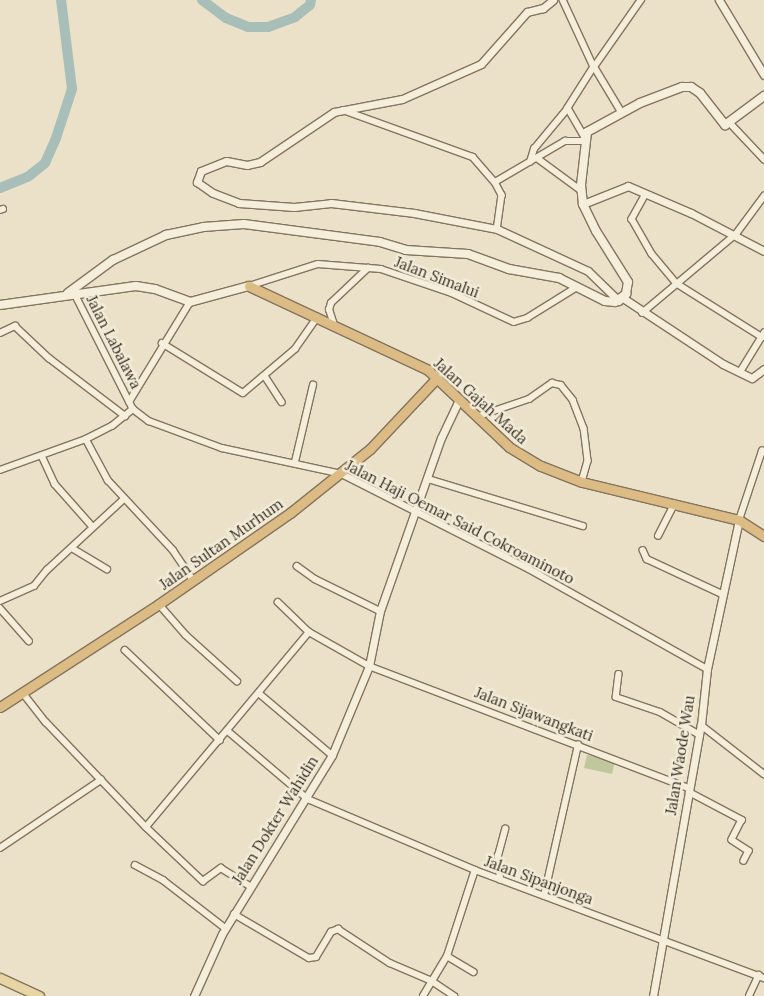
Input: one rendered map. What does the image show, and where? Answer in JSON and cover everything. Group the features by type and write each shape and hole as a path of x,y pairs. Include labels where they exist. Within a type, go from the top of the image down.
{"highway":[{"name":"Jalan Gajah Mada","path":"249,286 318,316 416,363 437,378 476,417 521,455 582,482 739,520 764,536"},
{"name":"Jalan Sultan Murhum","path":"0,707 159,604 342,474 437,378"}],"main road":[{"path":"72,292 113,260 166,235 203,227 244,224 380,242 406,250 468,254 509,269 559,278 608,302 621,299 628,282 596,231 583,204 585,139 591,128 621,112 665,93 691,88 700,93 720,122 730,123 764,96"},
{"path":"72,292 136,286 156,289 190,302 249,286"},
{"name":"Jalan Labalawa","path":"0,305 72,292"},
{"path":"0,978 40,996"},
{"path":"0,983 28,996"}],"street":[{"path":"553,0 543,8 527,12 481,64 402,99 341,109 253,165 226,161 201,171 197,182 213,193 239,203 294,207 331,203 414,213 497,229 588,271 621,299 642,313 740,372 752,378 764,368"},
{"path":"562,0 594,67 621,112"},
{"path":"530,162 534,149 568,108 641,0"},
{"path":"719,0 764,75"},
{"path":"495,182 565,141 585,139 568,108"},
{"path":"341,109 473,157 495,182 502,195 497,229"},
{"path":"730,123 764,159"},
{"path":"537,158 582,191"},
{"path":"583,204 624,187 646,194 736,234 764,251"},
{"path":"646,194 632,221 652,254 676,283 763,335 740,372"},
{"path":"642,313 736,234 764,196"},
{"name":"Jalan Simalui","path":"249,286 318,264 368,268 396,272 452,293 514,322 527,318 577,286"},
{"path":"334,325 329,310 330,303 368,268"},
{"name":"Jalan Labalawa","path":"0,470 86,439 112,426 133,409 72,292"},
{"path":"129,402 162,343 190,302"},
{"path":"162,343 240,393 265,376 295,349 318,316"},
{"path":"0,334 15,326 49,358 125,416"},
{"path":"265,376 282,402"},
{"path":"476,417 529,399 552,383 561,385 573,400 584,428 588,461 582,482"},
{"path":"295,462 313,385"},
{"name":"Jalan Dokter Wahidin","path":"194,996 225,928 308,798 332,755 369,666 380,610 441,438 459,400"},
{"name":"Jalan Haji Oemar Said Cokroaminoto","path":"133,409 168,430 222,448 295,462 342,474 529,569 706,668"},
{"path":"86,439 108,480 173,550 194,580"},
{"path":"739,520 762,451 764,452"},
{"path":"42,456 55,484 93,527"},
{"path":"428,479 583,526"},
{"path":"0,601 26,592 124,499"},
{"path":"658,536 674,504"},
{"name":"Jalan Waode Wau","path":"654,996 702,725 706,668 739,520"},
{"path":"72,548 107,569"},
{"path":"643,550 647,559 722,594"},
{"path":"297,566 315,579 380,610"},
{"name":"Jalan Sijawangkati","path":"278,602 309,632 369,666 578,745 689,790 742,820 732,840 749,851 744,861"},
{"path":"159,604 186,635 237,681"},
{"path":"0,608 29,641"},
{"path":"146,826 260,694 309,632"},
{"path":"126,650 220,740"},
{"path":"619,674 616,697 660,712 700,735"},
{"path":"23,692 101,780 203,881 221,868 250,887"},
{"path":"260,694 332,755"},
{"path":"702,725 764,774"},
{"name":"Jalan Sipanjonga","path":"228,731 308,798 500,880 663,938 762,977"},
{"path":"544,896 578,745"},
{"path":"0,848 101,780"},
{"path":"500,880 498,856 506,829"},
{"path":"135,865 163,880 225,928"},
{"path":"422,996 448,956 475,870"},
{"path":"234,914 309,958 316,957 331,932 338,928 390,964 432,981 454,996"},
{"path":"448,956 474,972"},
{"path":"749,996 762,977"}],"green space":[{"path":"587,755 615,761 612,774 584,768"}],"waterway":[{"path":"0,188 29,176 45,163 56,138 72,89 61,0"},
{"path":"202,0 226,18 248,27 268,27 295,17 310,5 311,0"}]}
